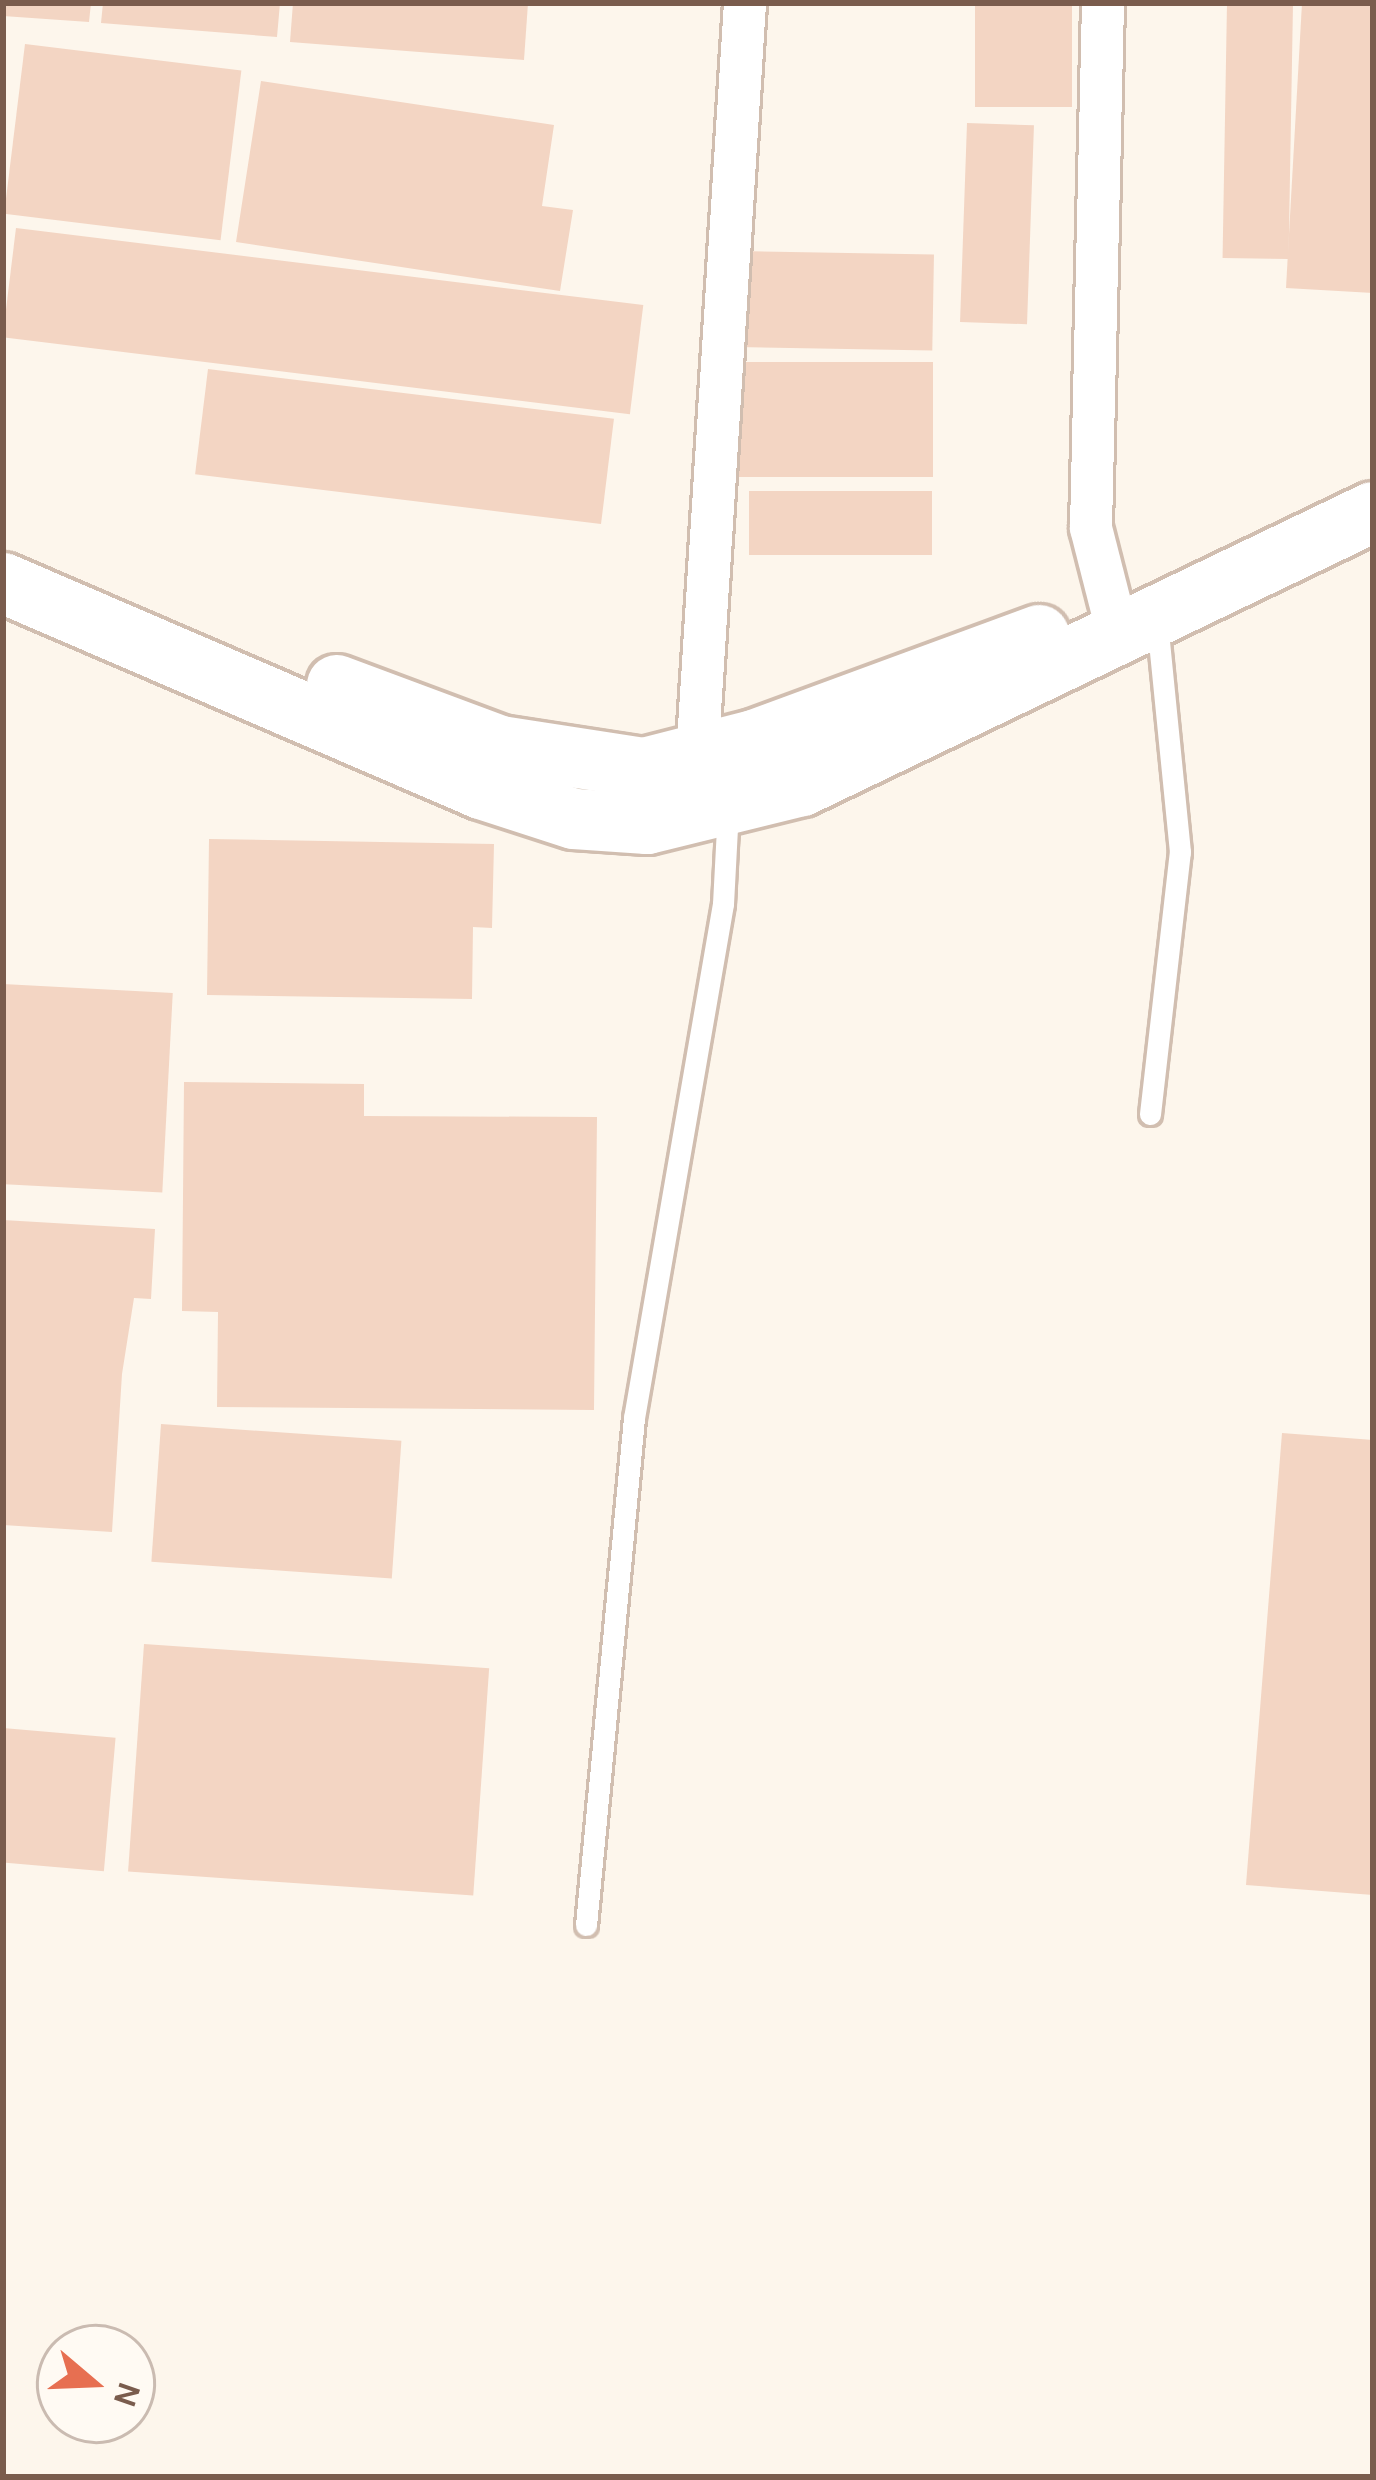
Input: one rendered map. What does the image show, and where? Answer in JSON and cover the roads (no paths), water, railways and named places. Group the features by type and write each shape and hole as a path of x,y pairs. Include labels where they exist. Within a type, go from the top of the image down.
{"street":[{"path":"697,758 745,3"},
{"path":"1103,3 1089,342 1091,529 1127,620"},
{"path":"349,711 572,762 697,758 1127,620 1373,471"},
{"path":"7,564 349,711 574,819 647,824 728,808 802,786 1127,620 1373,512"}],"lane":[{"path":"1127,620 1180,852 1150,1114"},
{"path":"586,1925 634,1418 723,904 728,808"}]}
